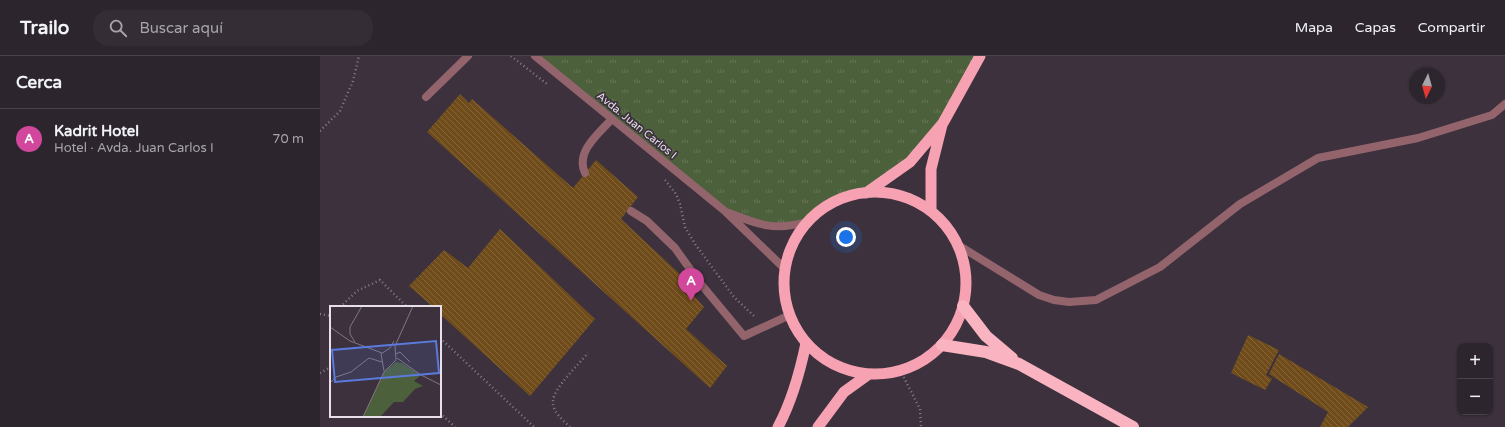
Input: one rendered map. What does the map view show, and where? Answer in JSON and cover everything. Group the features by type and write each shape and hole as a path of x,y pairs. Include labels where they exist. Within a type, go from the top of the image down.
{"highway":[{"path":"866,193 910,162 943,123 980,56"},
{"path":"931,211 931,169 943,123"},
{"path":"866,193 889,193 911,200 931,211 946,227 958,244 964,265 965,278 963,306 955,327 942,345 923,360 900,370 869,374 845,369 824,358 806,343 790,315 784,293 785,269 792,244 807,222 824,208 844,198 866,193"},
{"path":"963,306 986,336 1019,364"},
{"path":"778,427 785,413 799,375 806,343"},
{"path":"942,345 986,352 1019,364 1133,427"},
{"path":"818,427 844,392 869,374"}],"street":[{"path":"426,97 468,56"},
{"name":"Avda. Juan Carlos I","path":"535,56 726,212 785,269"},
{"path":"958,244 1039,295 1054,300 1069,302 1096,300 1160,267 1240,204 1318,158 1418,138 1492,115 1505,104"},
{"path":"585,173 582,159 584,152 612,118"},
{"path":"631,211 646,221 675,248 700,283 744,336 790,315"},
{"name":"Avda. Juan Carlos I","path":"726,212 759,225 773,227 791,226 807,222"}],"path":[{"path":"320,131 340,111 353,81 359,56"},
{"path":"511,56 552,88"},
{"path":"661,176 676,194 680,204 685,227 695,244 734,297 767,325"},
{"path":"341,306 357,291 380,280 406,306"},
{"path":"320,314 330,315"},
{"path":"441,339 534,427"},
{"path":"570,427 558,416 552,403 554,394 588,353"},
{"path":"320,373 330,368"},
{"path":"900,370 920,409 921,427"},
{"path":"441,414 455,427"}],"green space":[{"path":"535,56 980,56 943,123 910,162 866,193 841,196 807,222 773,227 726,212"}],"building":[{"path":"460,94 469,103 472,99 573,188 596,160 638,197 621,219 683,277 680,280 704,307 686,329 727,366 710,388 427,132"},
{"path":"500,229 595,319 530,396 441,315 441,306 432,306 409,286 444,250 468,268"},
{"path":"1248,335 1279,350 1266,375 1272,379 1265,390 1231,373"},
{"path":"1279,354 1368,407 1348,427 1320,427 1328,412 1269,374"}],"place":[{"name":"Kadrit Hotel","path":"691,301"}]}
